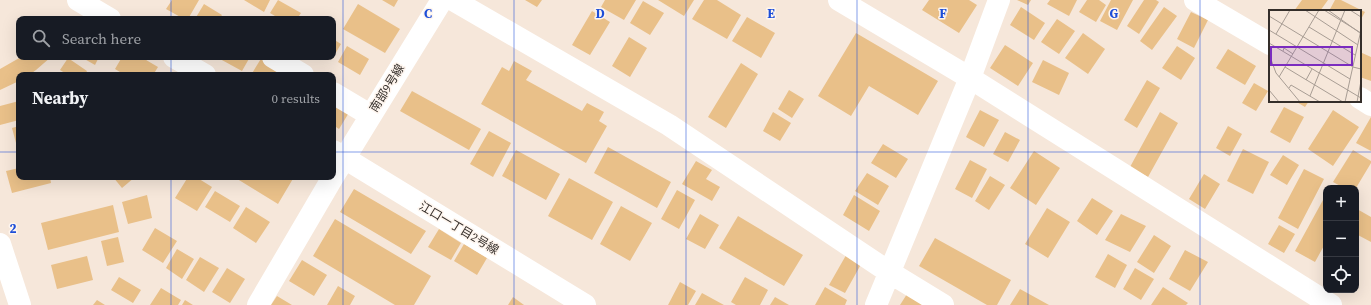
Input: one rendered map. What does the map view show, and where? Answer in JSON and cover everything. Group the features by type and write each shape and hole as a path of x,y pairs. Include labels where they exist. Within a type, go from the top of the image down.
{"street":[{"path":"78,0 105,16"},
{"name":"南部9号線","path":"338,155 370,115 442,0"},
{"path":"453,0 669,125 889,272 943,305"},
{"path":"839,0 970,78 1331,305"},
{"path":"876,305 970,78 999,0"},
{"path":"1195,0 1269,43"},
{"path":"182,60 203,68"},
{"path":"278,60 298,72"},
{"path":"336,95 370,115"},
{"path":"1361,99 1371,105"},
{"name":"江口一丁目2号線","path":"338,155 585,305"},
{"name":"南部9号線","path":"258,305 331,180"},
{"path":"0,244 20,305"}],"building":[{"path":"172,0 199,0 190,16 179,16 166,9"},
{"path":"244,0 270,0 264,12"},
{"path":"278,0 301,13 299,16 275,16 270,13"},
{"path":"382,0 398,0 394,7"},
{"path":"525,0 542,0 537,7"},
{"path":"605,0 636,0 624,20 601,7"},
{"path":"658,0 694,0 684,16"},
{"path":"704,0 717,0 741,15 727,39 692,19"},
{"path":"929,0 969,0 977,5 959,33 922,10"},
{"path":"1017,0 1031,0 1028,5"},
{"path":"1050,0 1077,0 1069,16 1047,4"},
{"path":"1087,0 1099,0 1106,5 1096,22 1079,12"},
{"path":"1111,0 1133,0 1117,30 1100,21"},
{"path":"1144,0 1156,0 1159,2 1139,34 1127,26"},
{"path":"1302,0 1328,0 1321,10 1295,10"},
{"path":"1335,0 1341,0 1361,10 1330,10"},
{"path":"643,1 664,13 650,35 630,23"},
{"path":"204,4 222,15 221,16 197,16"},
{"path":"358,4 400,29 385,53 343,29"},
{"path":"1021,7 1045,23 1034,40 1010,25"},
{"path":"1164,7 1177,16 1152,50 1140,41"},
{"path":"1361,10 1365,12 1361,19"},
{"path":"592,11 610,22 590,55 572,45"},
{"path":"1191,12 1208,20 1194,48 1177,39"},
{"path":"747,17 775,33 761,58 732,41"},
{"path":"1057,19 1075,31 1059,54 1041,42"},
{"path":"856,33 938,81 918,115 869,86 851,116 818,96"},
{"path":"1083,33 1105,49 1088,74 1065,58"},
{"path":"629,37 647,48 630,77 612,66"},
{"path":"336,41 341,44 336,52"},
{"path":"1005,45 1033,63 1018,86 990,68"},
{"path":"347,46 369,59 360,75 338,62"},
{"path":"1177,46 1195,58 1181,80 1162,68"},
{"path":"1228,49 1256,66 1245,85 1216,68"},
{"path":"1361,52 1371,57 1371,81 1361,77"},
{"path":"16,60 48,60 33,72 16,72 16,82 0,90 0,69"},
{"path":"67,60 71,60 87,71 63,72 60,70"},
{"path":"86,60 98,60 95,65"},
{"path":"120,60 146,60 158,67 155,72 120,72 115,69"},
{"path":"222,60 248,60 242,71"},
{"path":"260,60 267,60 282,68 280,72 253,72"},
{"path":"1043,60 1069,73 1059,95 1032,82"},
{"path":"514,61 532,71 526,80 582,111 587,103 604,112 599,121 607,126 586,163 481,104 502,67 509,71"},
{"path":"741,63 758,74 726,128 708,117"},
{"path":"1147,80 1160,88 1137,128 1124,120"},
{"path":"1254,83 1268,91 1256,111 1242,103"},
{"path":"789,90 804,99 792,118 778,109"},
{"path":"412,91 481,129 469,150 400,111"},
{"path":"16,102 16,121 0,125 0,106"},
{"path":"1297,102 1308,102 1305,107"},
{"path":"336,103 350,111 339,129 336,127"},
{"path":"1284,107 1304,117 1290,143 1270,132"},
{"path":"980,110 999,120 984,147 966,137"},
{"path":"1333,110 1359,127 1333,166 1308,149"},
{"path":"773,112 791,123 780,141 763,131"},
{"path":"1160,112 1178,123 1148,177 1130,167"},
{"path":"1371,117 1371,151 1356,143"},
{"path":"1228,126 1242,134 1230,156 1216,148"},
{"path":"16,127 16,143 12,128"},
{"path":"489,131 511,143 493,177 470,164"},
{"path":"1005,132 1020,140 1008,162 993,154"},
{"path":"883,144 908,159 896,178 871,163"},
{"path":"608,147 671,182 657,208 594,173"},
{"path":"1243,149 1269,162 1253,194 1227,181"},
{"path":"516,150 560,174 546,200 502,176"},
{"path":"1353,150 1371,161 1358,185 1338,185 1333,182"},
{"path":"1034,151 1060,168 1036,205 1010,188"},
{"path":"1283,155 1299,165 1287,185 1270,175"},
{"path":"970,160 987,169 972,198 955,189"},
{"path":"696,161 712,170 706,179 720,187 712,201 682,184"},
{"path":"16,169 16,180 50,180 51,183 12,193 6,171"},
{"path":"1304,169 1324,179 1298,229 1278,218"},
{"path":"867,173 889,186 878,205 855,191"},
{"path":"1204,174 1220,184 1205,209 1189,199"},
{"path":"990,176 1005,185 989,210 975,201"},
{"path":"569,178 613,202 592,240 548,216"},
{"path":"115,180 131,180 122,188"},
{"path":"186,180 201,180 212,187 197,211 175,198"},
{"path":"239,180 292,180 278,204"},
{"path":"354,189 426,231 411,254 340,212"},
{"path":"677,190 695,200 679,229 661,219"},
{"path":"215,191 240,206 230,222 205,207"},
{"path":"147,195 152,218 128,224 122,202"},
{"path":"854,195 880,211 869,231 843,215"},
{"path":"1092,198 1113,211 1097,235 1077,221"},
{"path":"1323,200 1323,247 1315,262 1295,251"},
{"path":"113,205 119,232 48,250 41,223"},
{"path":"621,206 652,223 630,261 600,244"},
{"path":"246,207 270,222 256,243 233,228"},
{"path":"1047,208 1070,222 1048,258 1025,244"},
{"path":"1359,210 1371,217 1371,242 1359,236"},
{"path":"700,214 719,225 705,249 686,239"},
{"path":"1121,214 1146,226 1130,252 1105,240"},
{"path":"738,216 803,255 784,286 719,248"},
{"path":"335,219 431,276 414,305 395,305 313,256"},
{"path":"1279,225 1295,234 1284,253 1268,244"},
{"path":"155,228 177,241 163,263 142,250"},
{"path":"439,229 461,243 451,260 428,247"},
{"path":"1154,235 1171,246 1154,273 1137,262"},
{"path":"118,237 124,262 107,266 101,241"},
{"path":"935,238 1011,280 997,305 987,305 919,266"},
{"path":"464,244 487,258 477,275 454,261"},
{"path":"177,249 194,259 182,279 166,268"},
{"path":"849,250 864,259 845,293 829,285"},
{"path":"1185,250 1208,262 1190,291 1169,279"},
{"path":"1108,254 1127,265 1115,288 1095,277"},
{"path":"87,256 93,280 57,289 51,265"},
{"path":"200,257 219,268 204,292 186,280"},
{"path":"302,260 327,275 314,296 289,281"},
{"path":"227,268 245,279 230,303 212,292"},
{"path":"1135,268 1154,279 1141,300 1123,289"},
{"path":"119,277 141,290 133,303 111,290"},
{"path":"745,277 768,290 760,305 736,305 731,302"},
{"path":"680,282 696,291 688,305 668,305"},
{"path":"338,286 355,296 350,305 327,305"},
{"path":"825,287 847,300 845,305 815,305"},
{"path":"1163,287 1188,303 1186,305 1151,305"},
{"path":"161,288 181,300 178,305 150,305"},
{"path":"1020,289 1049,305 1010,305"},
{"path":"702,293 724,305 695,305"},
{"path":"907,294 925,305 900,305"},
{"path":"277,296 292,305 271,305"},
{"path":"513,297 524,305 508,305"},
{"path":"775,297 789,305 770,305"},
{"path":"97,300 105,305 93,305"},
{"path":"185,300 193,305 182,305"}]}
